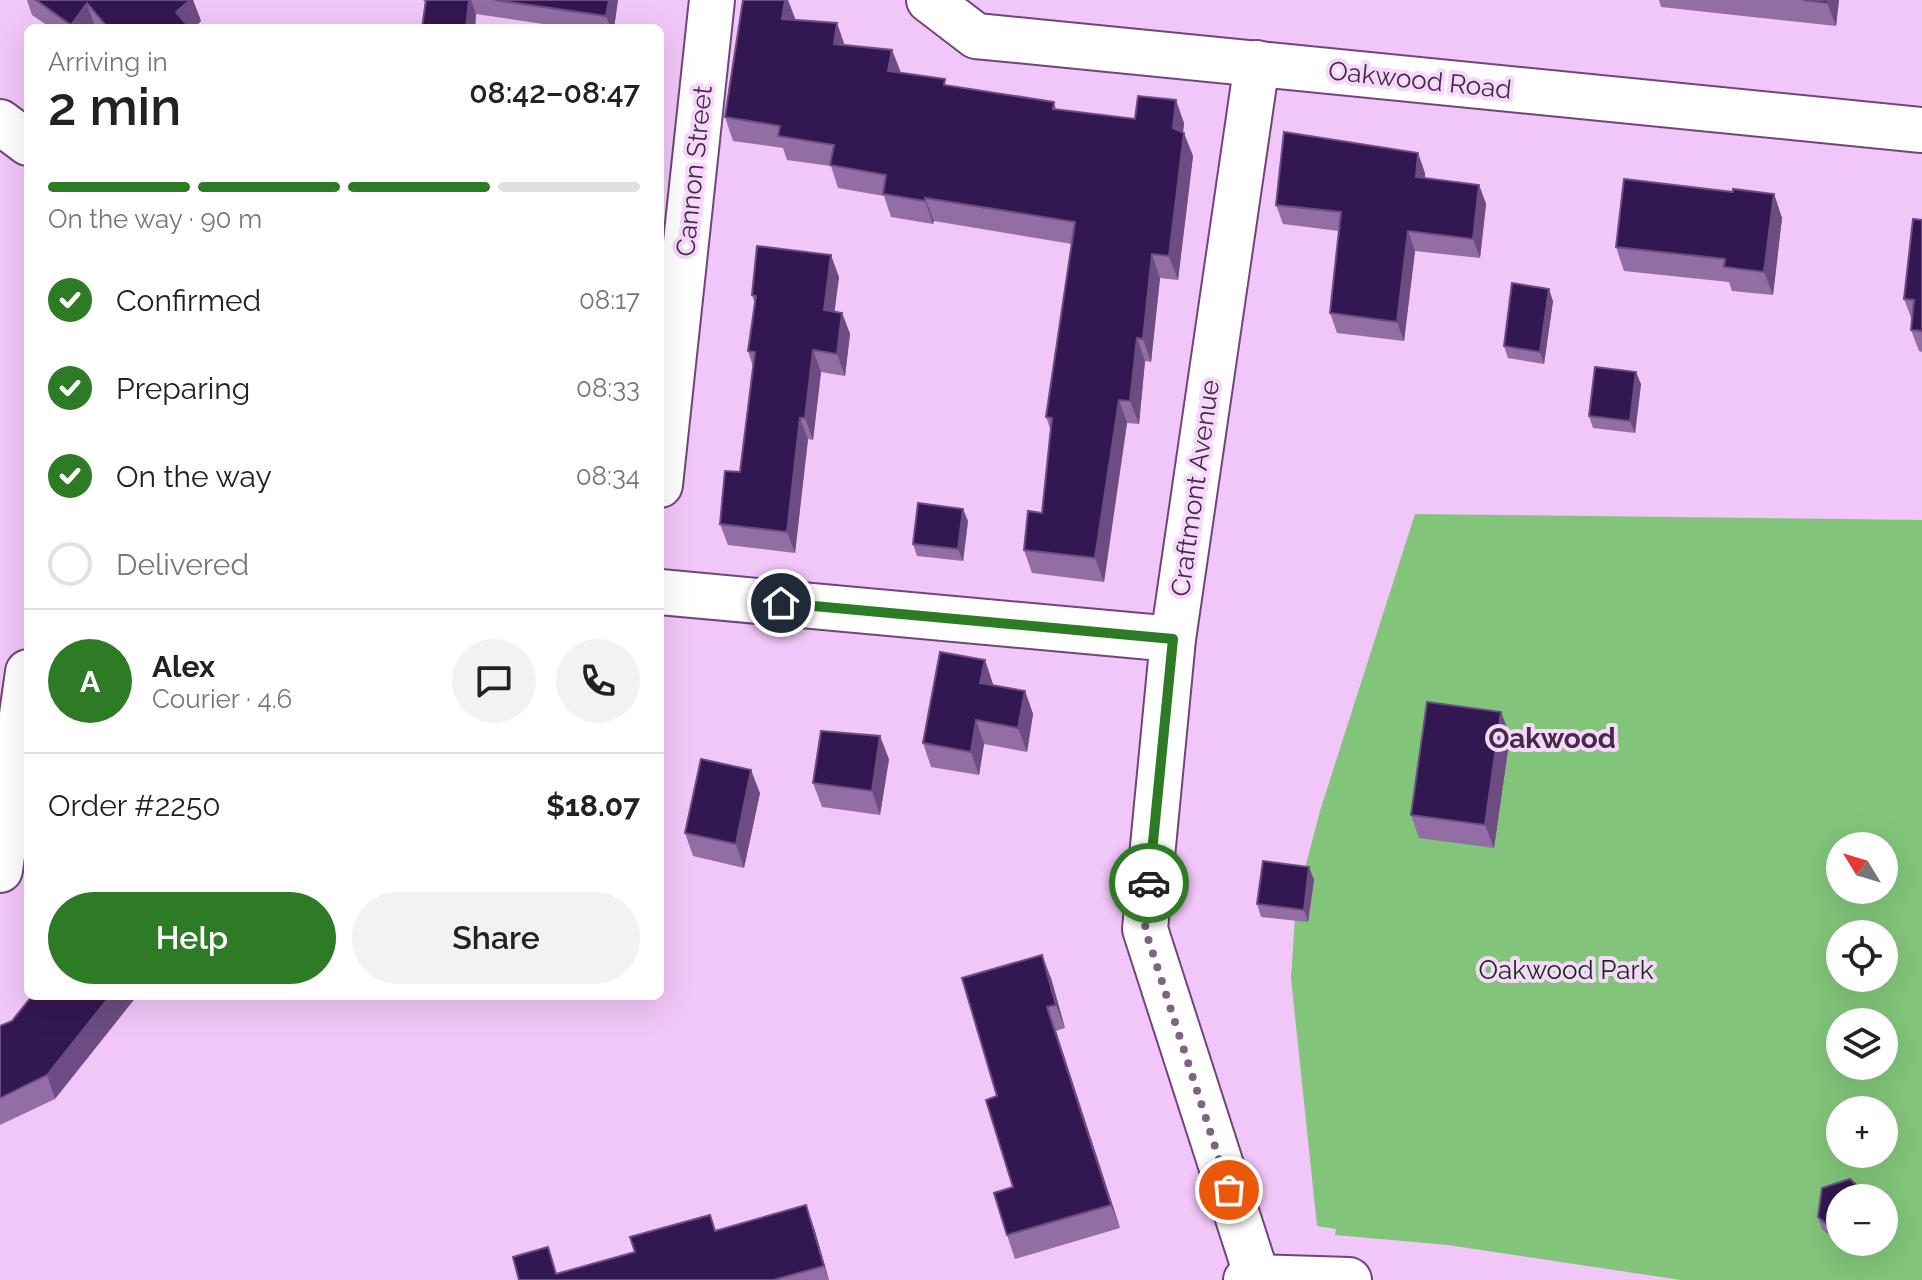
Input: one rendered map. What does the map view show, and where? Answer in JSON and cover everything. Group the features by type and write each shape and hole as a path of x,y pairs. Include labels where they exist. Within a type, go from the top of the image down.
{"street":[{"name":"Cannon Street","path":"664,448 712,0"},
{"name":"Oakwood Road","path":"929,0 976,36 1922,130"},
{"name":"Craftmont Avenue","path":"1254,1279 1145,929 1173,639 1257,63"},
{"path":"0,122 24,140"},
{"path":"664,592 1173,639"},
{"path":"0,870 24,700"},
{"path":"1254,1279 1349,1280"}],"green space":[{"name":"Oakwood Park","path":"1415,514 1922,520 1922,1280 1681,1280 1448,1245 1335,1235 1336,1229 1317,1226 1291,978 1296,902 1320,811"}],"building":[{"path":"36,0 190,0 176,12 186,24 105,24 87,3 70,24"},
{"path":"426,0 469,0 466,24 423,24"},
{"path":"495,0 609,0 606,16"},
{"path":"743,0 785,0 782,19 837,23 834,44 892,50 888,71 945,79 944,85 1054,102 1053,109 1135,119 1138,96 1176,100 1173,128 1184,133 1169,256 1152,254 1143,339 1137,338 1130,401 1119,400 1095,558 1024,550 1028,511 1042,513 1052,418 1046,417 1075,222 883,194 886,175 830,165 834,145 778,136 780,126 725,117"},
{"path":"1284,132 1418,153 1416,177 1479,185 1473,239 1408,231 1397,322 1330,313 1341,212 1276,205"},
{"path":"1624,179 1774,194 1764,272 1724,267 1725,259 1616,247"},
{"path":"1913,219 1922,220 1922,331 1911,330 1914,300 1904,299"},
{"path":"757,246 831,255 824,310 842,313 837,354 813,350 805,418 800,418 787,532 720,524 725,471 740,472 755,352 748,351 756,296 752,295"},
{"path":"1512,283 1549,289 1540,352 1504,346"},
{"path":"1595,367 1636,372 1630,421 1589,416"},
{"path":"918,503 963,509 958,549 913,544"},
{"path":"940,652 985,660 980,683 1025,691 1018,728 976,720 971,752 923,743"},
{"path":"1427,702 1501,712 1485,825 1411,815"},
{"path":"821,731 880,736 872,791 813,783"},
{"path":"701,759 751,770 736,844 685,833"},
{"path":"1263,861 1309,867 1304,910 1257,904"},
{"path":"1042,955 1056,1005 1047,1007 1111,1205 1007,1235 994,1193 1013,1187 986,1100 997,1096 962,978"},
{"path":"29,1000 107,1000 47,1075 0,1098 0,1026 12,1021"},
{"path":"1850,1179 1856,1184 1834,1184"},
{"path":"1826,1187 1826,1224 1818,1217 1822,1188"},
{"path":"806,1205 824,1266 773,1280 519,1280 513,1257 548,1247 556,1274 635,1252 630,1237 710,1215 715,1231"}],"way so far":[{"path":"1149,883 1145,929 1229,1190"}],"district":[{"name":"Oakwood","path":"1552,738"}],"route":[{"path":"781,603 1173,639 1149,883"}]}
